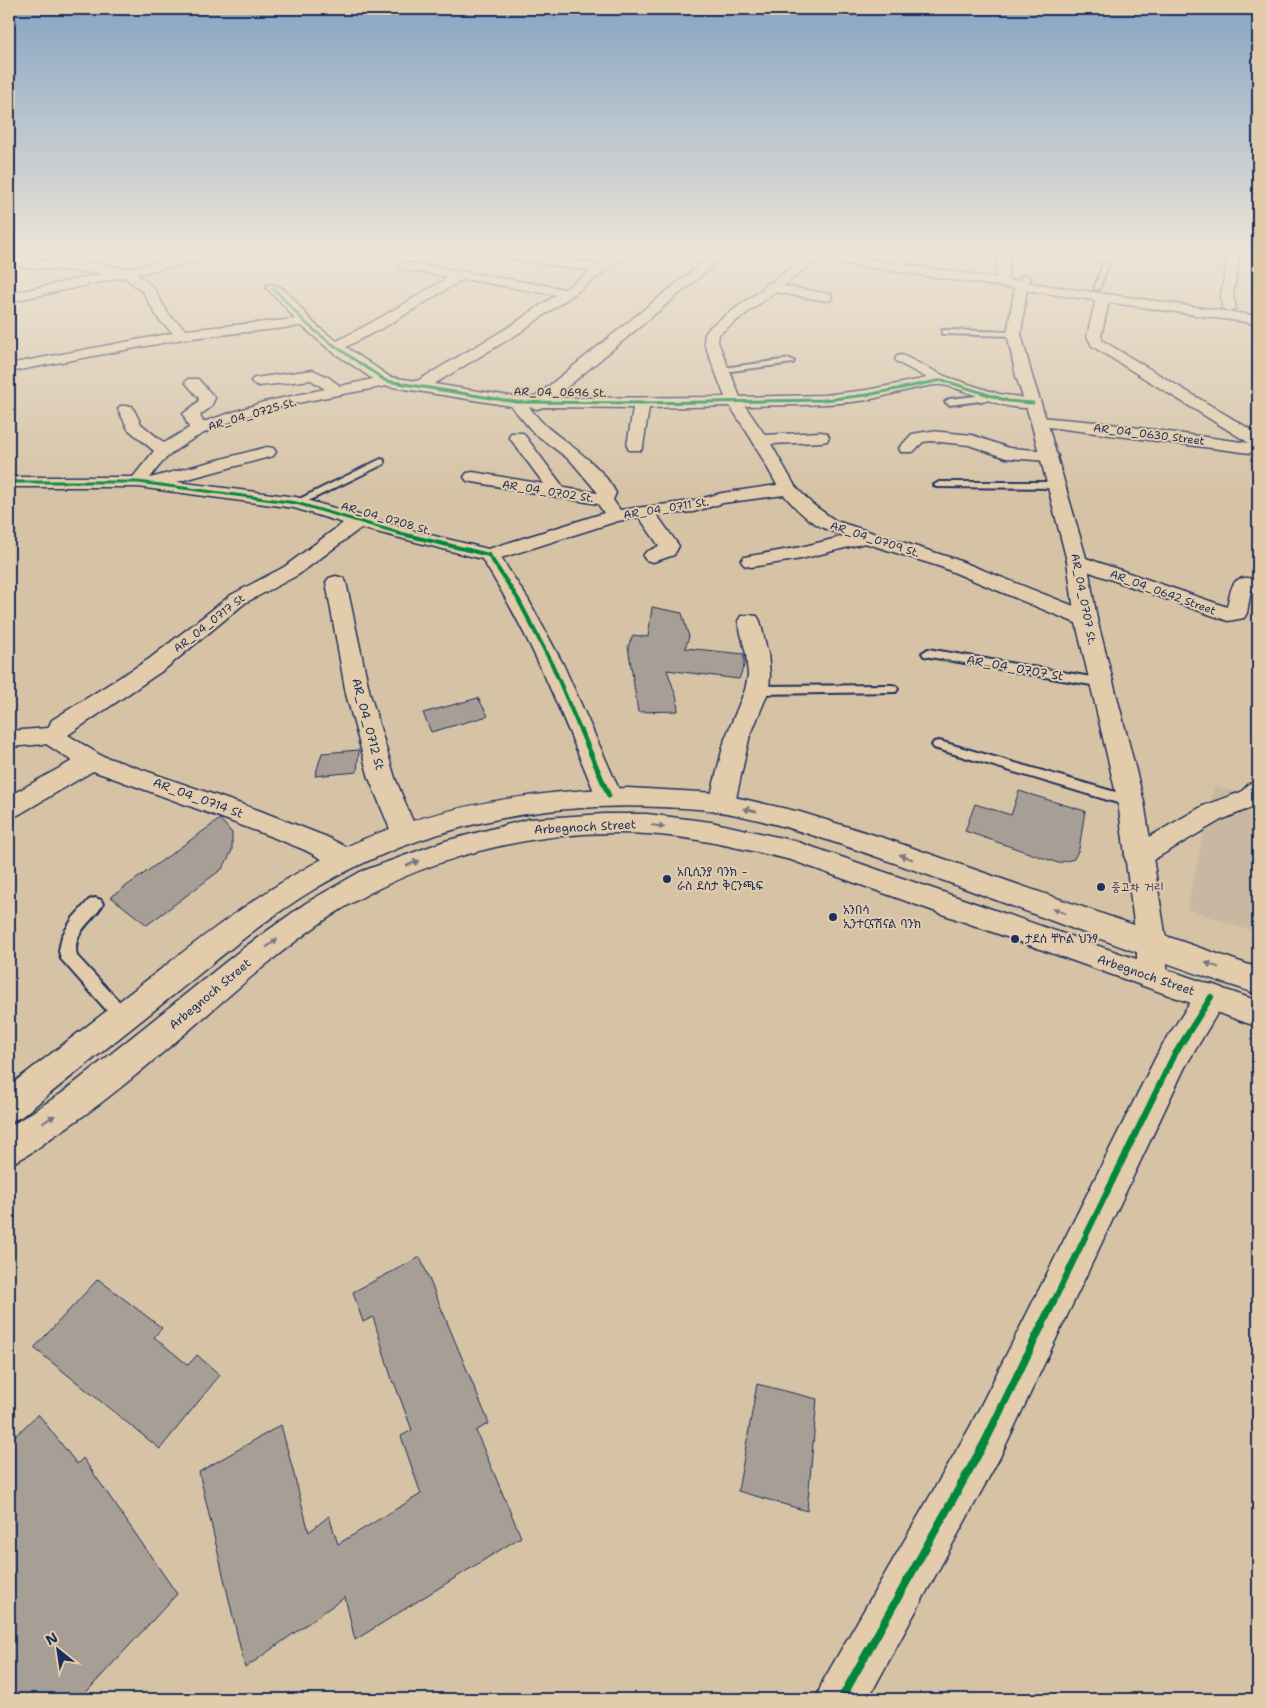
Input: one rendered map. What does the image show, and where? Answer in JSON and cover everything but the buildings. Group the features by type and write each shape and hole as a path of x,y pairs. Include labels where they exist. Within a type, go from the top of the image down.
{"street":[{"path":"9,368 196,334"},
{"name":"AR_04_0696 St.","path":"320,334 386,381 537,404 851,398 942,380"},
{"path":"336,347 364,334"},
{"path":"420,386 506,334"},
{"path":"537,404 623,334"},
{"name":"AR_04_0709 St.","path":"712,334 711,342 734,401 760,440 788,489 817,518 829,525 948,563 1086,619"},
{"name":"AR_04_0707 St.","path":"1014,334 1058,485 1077,561 1086,619 1131,802 1152,944 1152,976"},
{"path":"1094,334 1096,343 1132,363 1213,415 1258,441"},
{"path":"902,360 942,380"},
{"path":"258,381 313,376 323,380 337,391"},
{"name":"AR_04_0630 Street","path":"942,380 1036,412 1140,432 1258,449"},
{"name":"AR_04_0725 St.","path":"145,483 164,451 198,430 233,417 386,381"},
{"path":"193,382 207,398 205,404 191,414 198,430"},
{"path":"516,402 538,429 583,463 605,489 604,500"},
{"path":"635,446 642,403"},
{"path":"126,409 134,426 164,451"},
{"path":"907,448 918,438 931,436 972,440 1006,453 1049,456"},
{"path":"760,440 821,437"},
{"path":"517,438 542,468 559,493"},
{"path":"145,483 267,452"},
{"name":"AR_04_0702 St.","path":"473,477 604,500 614,516"},
{"name":"AR_04_0708 St.","path":"9,482 145,483 296,503 409,536 489,555"},
{"name":"AR_04_0711 St.","path":"489,555 614,516 693,506 722,498 788,489"},
{"path":"644,511 669,546 667,551 652,556"},
{"name":"AR_04_0717 St","path":"58,730 157,664 238,599 291,572 358,521"},
{"path":"750,561 801,554 865,537"},
{"path":"489,555 518,599 552,664 609,796"},
{"name":"AR_04_0642 Street","path":"1077,561 1228,615 1236,613 1242,586 1246,584 1258,586"},
{"name":"AR_04_0712 St","path":"336,582 358,694 382,778 405,834"},
{"path":"722,803 737,739 757,690 759,675 756,642 749,622"},
{"path":"9,739 58,730"},
{"name":"AR_04_0714 St","path":"58,730 55,738 91,761 249,817 317,844 346,859"},
{"path":"9,808 91,761"},
{"name":"Arbegnoch Street","path":"9,1106 202,953 275,901 309,879 346,859 405,834 460,817 506,808 609,796 722,803 774,815 857,840 1258,980"},
{"path":"1138,856 1212,813 1255,796"},
{"name":"Arbegnoch Street","path":"9,1147 74,1104 253,958 316,911 370,880 426,858 455,848 529,829 604,824 647,824 711,832 795,851 1258,1014"},
{"path":"841,1699 985,1442 1173,1057 1211,998"}],"lane":[{"path":"1004,334 1014,334"},
{"path":"723,370 790,361"},
{"path":"949,402 993,397"},
{"path":"296,503 381,462"},
{"path":"939,485 1058,485"},
{"name":"AR_04_0707 St","path":"928,653 1103,683"},
{"path":"757,690 892,689"},
{"path":"939,746 1131,802"},
{"path":"95,904 68,937 66,949 69,959 122,1016"}],"shaded area":[{"path":"1214,786 1258,798 1258,933 1187,909"}],"cycle path":[{"path":"318,334 386,381 516,402 642,403 824,400 867,395 942,380 1008,401 1033,403"},
{"path":"9,482 138,482 296,503 409,536 489,555 518,599 552,664 609,796"},
{"path":"841,1699 985,1442 1173,1057 1211,997"}],"place":[{"name":"አቢሲንያ ባንክ - ራስ ደስታ ቅርንጫፍ","path":"667,879"},
{"name":"중고차 거리","path":"1101,887"},
{"name":"አንበሳ ኢንተርናሽናል ባንክ","path":"833,917"},
{"name":"ታደሰ ቸኮል ህንፃ","path":"1015,939"}]}
